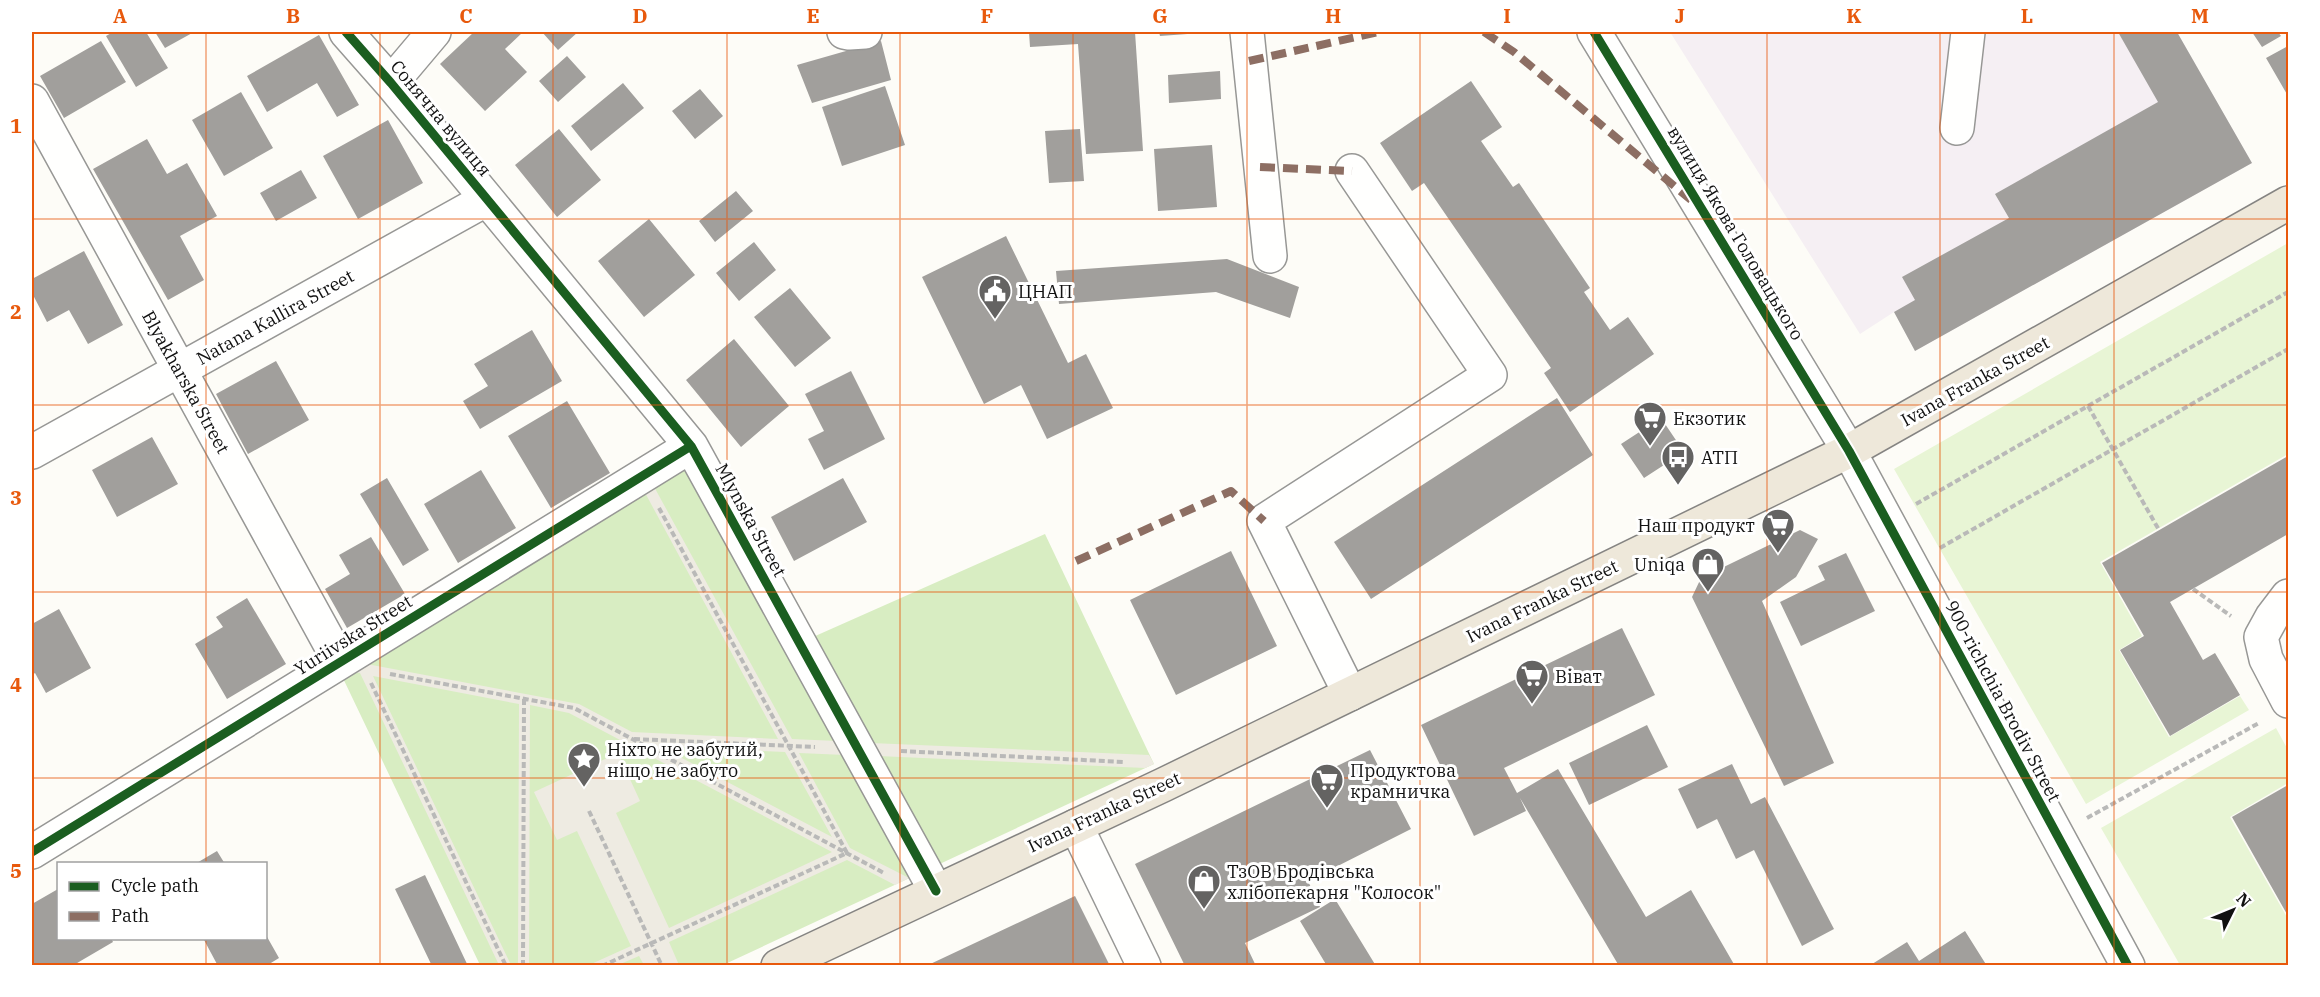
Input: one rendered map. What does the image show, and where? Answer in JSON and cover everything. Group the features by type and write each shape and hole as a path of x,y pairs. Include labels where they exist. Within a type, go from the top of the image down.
{"main road":[{"name":"Ivana Franka Street","path":"790,963 1849,451 2289,203"}],"street":[{"name":"Сонячна вулиця","path":"346,32 487,199"},
{"path":"391,83 434,32"},
{"path":"844,32 865,32"},
{"path":"1247,32 1270,256"},
{"name":"вулиця Якова Головацького","path":"1594,32 1849,451"},
{"path":"1957,128 1968,32"},
{"name":"Blyakharska Street","path":"32,101 179,370 350,663"},
{"path":"1350,694 1264,521 1490,375 1352,171"},
{"name":"Natana Kallira Street","path":"32,452 487,199"},
{"name":"Mlynska Street","path":"487,199 691,446 857,749 925,896"},
{"name":"Yuriivska Street","path":"32,852 350,663 691,446"},
{"name":"900-richchia Brodiv Street","path":"1849,451 2128,966"},
{"path":"2278,709 2261,637 2272,617 2289,596"},
{"path":"1076,826 1144,966"}],"path":[{"path":"1887,521 2289,292"},
{"path":"1911,565 2289,349"},
{"path":"2088,406 2159,530"},
{"path":"642,477 847,853"},
{"path":"2193,589 2261,637"},
{"path":"350,663 574,708 925,896"},
{"path":"350,663 506,966"},
{"path":"523,966 524,699"},
{"path":"2058,835 2278,709"},
{"path":"632,739 1130,763"},
{"path":"590,811 662,966"},
{"path":"602,966 847,853"}],"shaded area":[{"path":"1670,32 2177,32 2252,163 1915,351 1894,312 1860,334"},
{"path":"652,483 792,739 837,741 845,755 799,753 850,848 909,878 895,885 847,860 669,942 679,965 644,965 639,956 618,965 589,965 631,946 577,831 557,840 534,792 618,753 640,801 616,813 669,928 832,852 569,713 530,705 529,965 518,965 519,704 373,676 511,965 499,965 360,673 343,670 356,662 579,704 632,732 778,739 643,489","holes":["661,746 785,752 832,837"]},
{"path":"871,743 1149,755 1154,764 1145,768 878,756"}],"green space":[{"path":"2288,243 2288,454 2100,562 2142,636 2119,650 2169,737 2240,696 2249,710 2086,804 1894,469"},
{"path":"686,463 813,637 1045,534 1154,764 723,965 480,965 340,672"},
{"path":"2276,728 2288,750 2288,783 2230,817 2288,919 2288,965 2180,965 2101,828"}],"building":[{"path":"113,32 146,32 168,68 136,87 106,36"},
{"path":"155,32 194,32 165,48"},
{"path":"474,32 523,32 505,49 527,72 485,111 440,64"},
{"path":"542,32 578,32 558,50"},
{"path":"1029,32 1135,32 1143,151 1086,154 1078,44 1030,47"},
{"path":"1159,32 1201,32 1201,33 1160,36"},
{"path":"2118,32 2177,32 2252,163 1915,351 1894,312 1915,300 1902,277 2009,218 1995,194 2158,102"},
{"path":"2252,32 2278,32 2281,36 2262,47"},
{"path":"319,35 359,105 337,117 317,83 267,112 247,76"},
{"path":"101,41 126,82 64,118 40,76"},
{"path":"881,41 891,80 812,103 797,65"},
{"path":"2288,46 2288,96 2266,58"},
{"path":"567,56 586,77 558,102 539,81"},
{"path":"1220,71 1221,99 1169,103 1168,75"},
{"path":"1471,81 1502,127 1481,141 1513,187 1519,183 1590,288 1584,292 1610,330 1628,317 1654,354 1570,412 1544,373 1551,368 1424,183 1412,191 1380,143"},
{"path":"623,83 644,108 591,151 571,126"},
{"path":"885,86 905,145 842,166 822,107"},
{"path":"700,89 723,116 695,139 672,111"},
{"path":"241,92 273,148 224,176 192,120"},
{"path":"388,120 423,183 358,219 323,156"},
{"path":"559,129 601,180 557,217 515,165"},
{"path":"1080,129 1084,181 1049,183 1045,131"},
{"path":"147,139 167,174 187,163 217,216 180,236 204,280 168,300 93,169"},
{"path":"1212,145 1217,207 1158,211 1154,149"},
{"path":"301,170 317,198 276,221 260,193"},
{"path":"736,191 753,211 715,242 699,221"},
{"path":"649,219 695,275 644,317 598,261"},
{"name":"ЦНАП","path":"1006,236 1068,363 1086,354 1113,408 1047,439 1021,385 984,404 922,277"},
{"path":"754,242 776,270 739,301 716,273"},
{"path":"84,251 123,325 88,344 69,310 47,322 32,293 32,279"},
{"path":"1227,259 1299,287 1290,318 1216,292 1059,304 1056,271"},
{"path":"790,288 831,338 795,367 754,317"},
{"path":"532,330 562,381 480,429 463,401 488,386 474,364"},
{"path":"734,339 789,406 741,447 686,380"},
{"path":"276,361 309,420 248,454 216,394"},
{"path":"851,371 885,439 824,470 808,439 824,431 805,394"},
{"path":"1557,398 1593,455 1371,599 1334,542"},
{"path":"567,401 610,473 551,508 508,436"},
{"path":"1661,418 1684,452 1644,478 1621,444"},
{"path":"152,437 178,484 117,517 92,470"},
{"path":"2288,456 2288,534 2170,602 2203,660 2215,653 2240,695 2170,736 2120,650 2144,636 2102,563"},
{"path":"481,470 516,528 458,563 424,504"},
{"path":"387,478 429,550 403,566 360,494"},
{"path":"843,478 867,522 794,561 771,517"},
{"path":"1800,530 1818,539 1796,577 1762,601 1834,763 1784,786 1692,597 1701,578"},
{"path":"371,537 405,594 347,628 325,589 350,574 339,555"},
{"path":"1231,551 1277,646 1176,695 1130,600"},
{"path":"1846,553 1875,611 1801,646 1780,602 1825,580 1818,566"},
{"path":"247,598 286,664 227,699 195,644 223,627 216,617"},
{"path":"59,609 91,668 46,693 35,673 32,675 32,624"},
{"path":"1622,628 1655,695 1504,768 1517,793 1558,769 1646,917 1691,890 1735,966 1619,966 1520,798 1526,811 1474,836 1421,725"},
{"path":"1647,725 1668,767 1589,805 1569,763"},
{"path":"1370,750 1411,829 1308,881 1320,907 1245,943 1256,966 1185,966 1135,864"},
{"path":"1732,764 1751,804 1765,797 1834,929 1802,946 1754,850 1736,859 1717,819 1697,829 1678,789"},
{"path":"2288,785 2288,916 2232,817"},
{"path":"217,851 224,862 198,862"},
{"path":"425,875 468,966 432,966 395,889"},
{"path":"57,890 57,940 112,940 113,942 72,966 32,966 32,904"},
{"path":"1075,896 1110,966 926,966"},
{"path":"1335,899 1376,966 1327,966 1300,921"},
{"path":"1965,931 1987,966 1869,966 1907,942 1919,961"},
{"path":"267,937 279,958 266,966 218,966 204,940 267,940"}],"marked path":[{"path":"1249,61 1379,32"},
{"path":"1484,32 1514,52 1691,200"},
{"path":"1260,167 1352,171"},
{"path":"1076,561 1231,491 1264,521"}],"cycle path":[{"path":"346,32 391,83 691,446 936,891"},
{"path":"1594,32 1849,451 2128,966"},
{"path":"32,852 691,446"}],"place":[{"name":"ЦНАП","path":"995,320"},
{"name":"Екзотик","path":"1650,447"},
{"name":"АТП","path":"1678,486"},
{"name":"Наш продукт","path":"1778,554"},
{"name":"Uniqa","path":"1708,593"},
{"name":"Віват","path":"1532,705"},
{"name":"Ніхто не забутий, ніщо не забуто","path":"584,788"},
{"name":"Продуктова крамничка","path":"1327,809"},
{"name":"ТзОВ Бродівська хлібопекарня \"Колосок\"","path":"1204,910"}]}
